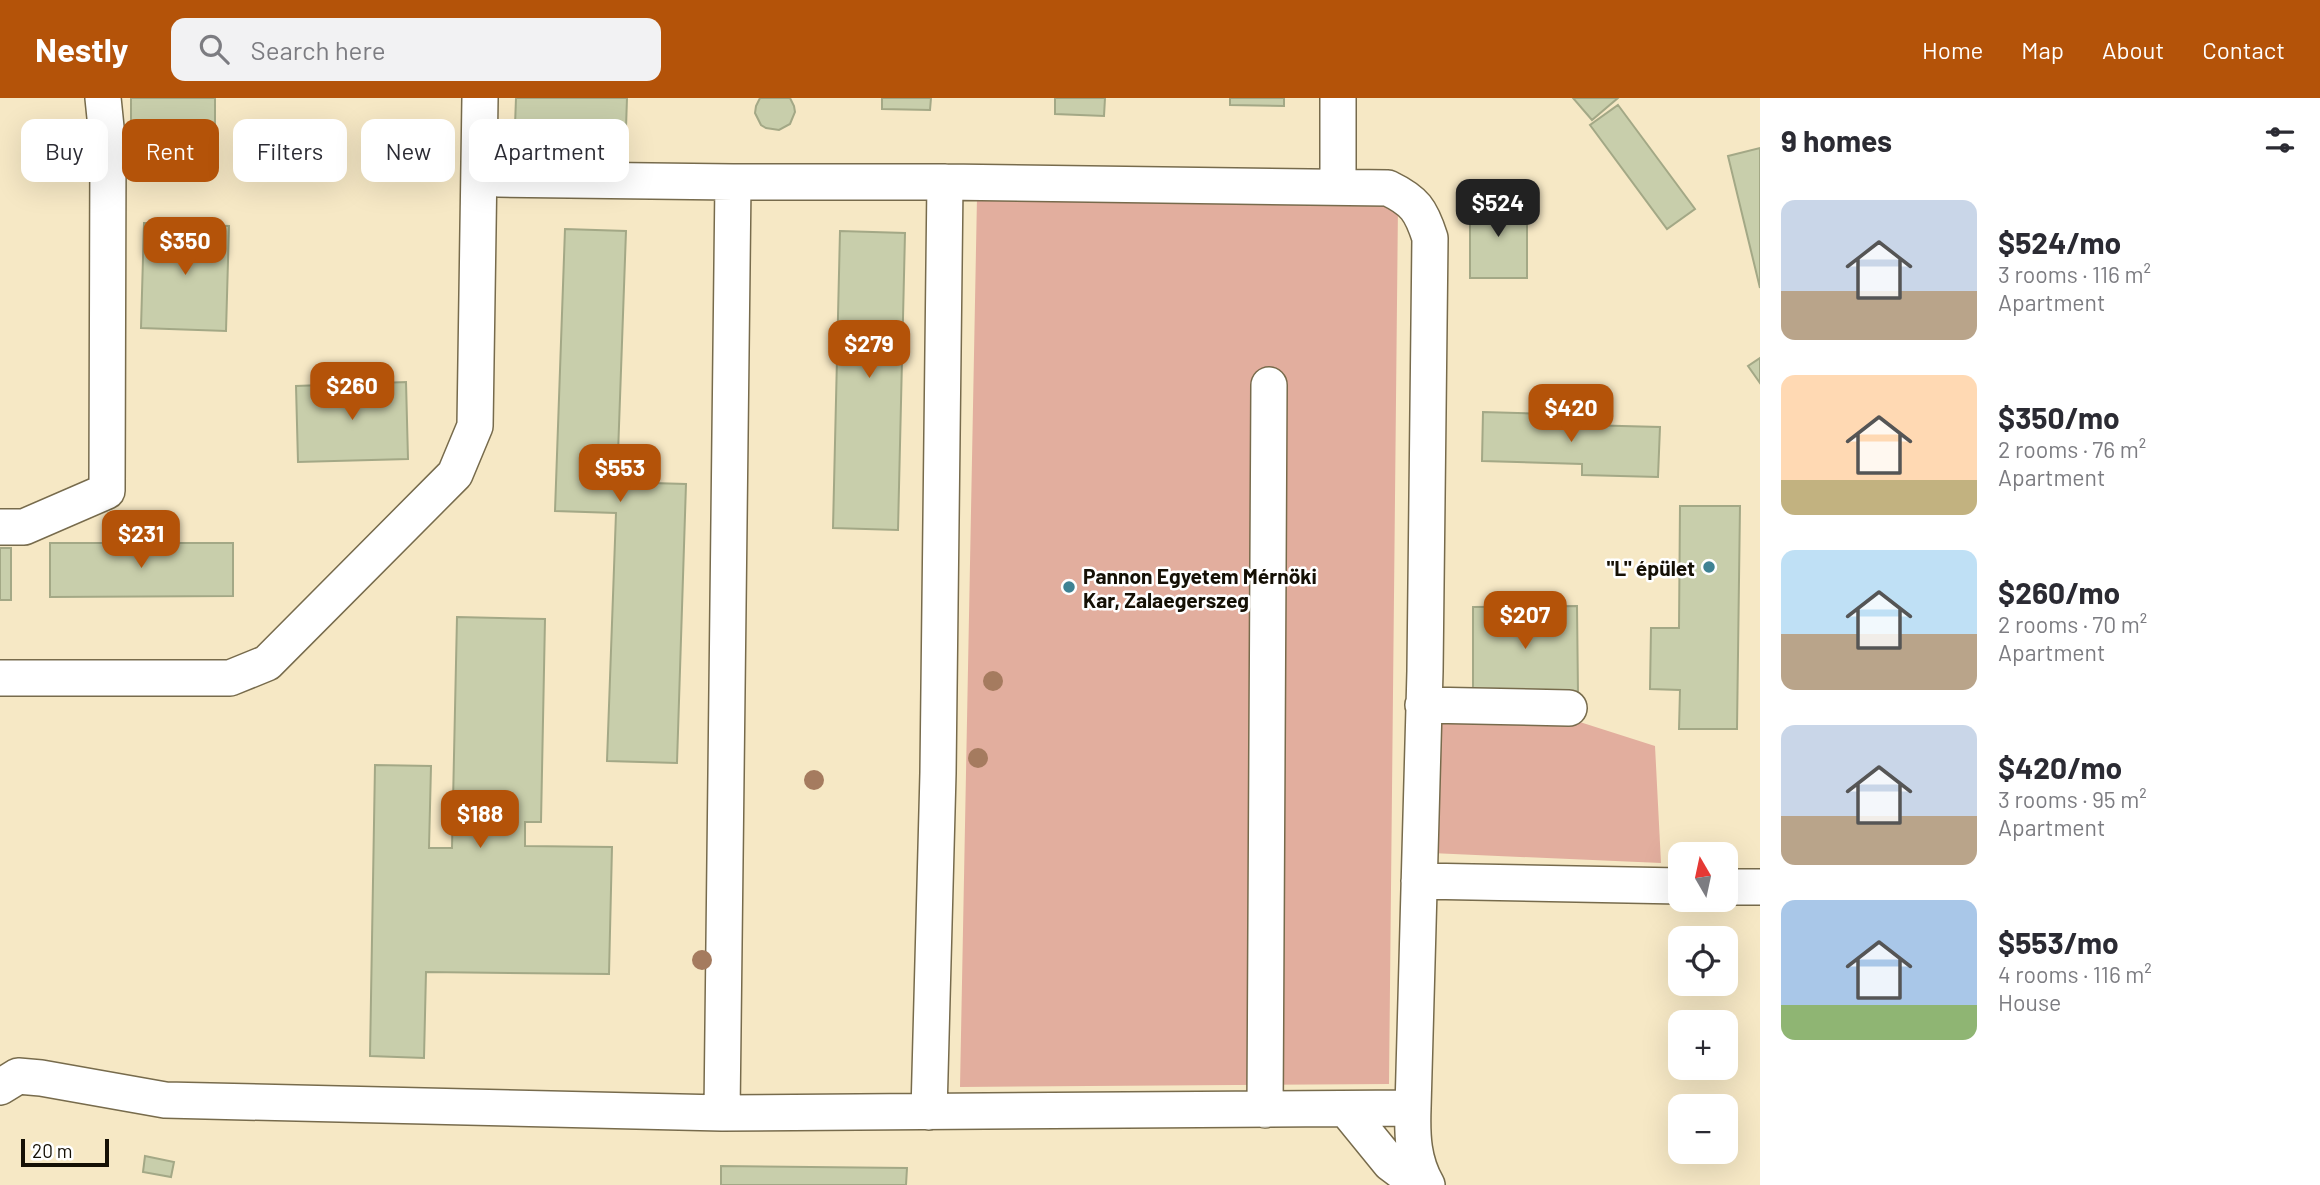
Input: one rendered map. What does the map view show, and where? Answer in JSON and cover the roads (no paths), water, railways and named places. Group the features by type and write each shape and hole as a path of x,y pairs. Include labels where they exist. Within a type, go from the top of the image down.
{"street":[{"path":"0,527 24,527 107,491 107,147 103,98"},
{"path":"0,678 230,678 267,663 454,474 475,426 480,98"},
{"path":"1338,98 1338,186"},
{"path":"629,180 1338,186 1388,188 1408,197 1424,219 1430,238 1423,705 1412,1135 1418,1170 1427,1185"},
{"path":"722,1113 733,182"},
{"path":"929,1112 938,773 945,183"},
{"path":"1265,1110 1269,384"},
{"path":"1423,705 1569,708"},
{"path":"1419,881 1668,886"},
{"path":"1738,887 1760,887"},
{"path":"0,1087 18,1076 165,1100 722,1113 1413,1108"},
{"path":"1346,1109 1390,1163 1419,1185"}],"place":[{"name":"\"L\" épület","path":"1709,567"},
{"name":"Pannon Egyetem Mérnöki Kar, Zalaegerszeg","path":"1069,587"}]}
